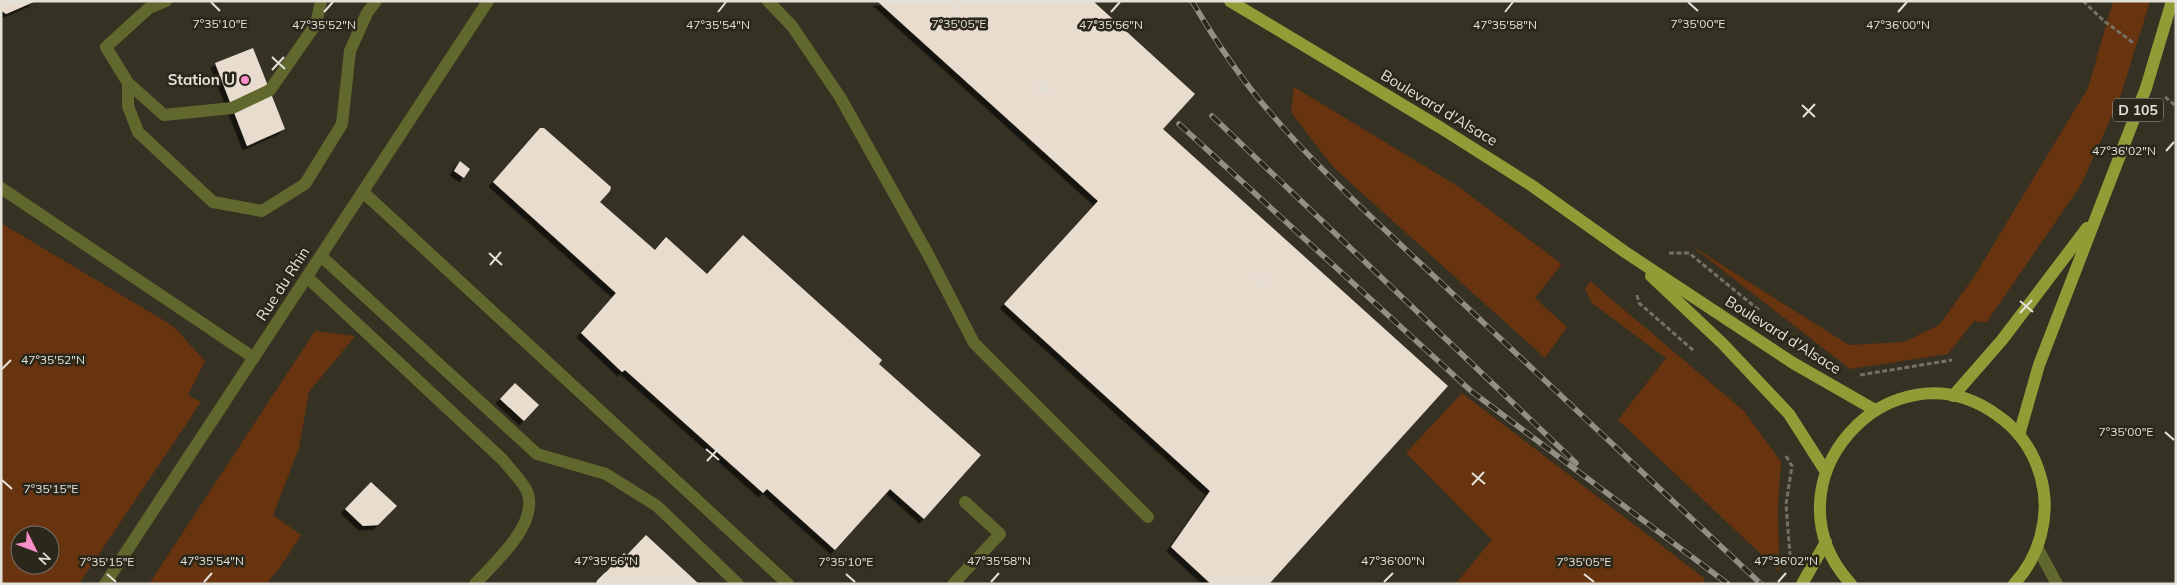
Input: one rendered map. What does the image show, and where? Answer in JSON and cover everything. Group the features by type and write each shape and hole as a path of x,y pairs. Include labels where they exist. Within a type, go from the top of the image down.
{"main road":[{"name":"Boulevard d'Alsace","path":"1230,1 1441,128 1531,185 1625,252 1793,362 1875,410"},
{"name":"D 105","path":"2019,434 2039,365 2146,88 2172,1"},
{"name":"D 105","path":"1953,396 2002,340 2096,216"},
{"name":"Boulevard d'Alsace","path":"1625,252 1723,344 1789,414 1826,472"},
{"path":"1851,584 1836,564 1826,542 1820,507 1826,472 1845,436 1875,410 1894,401 1913,396 1933,394 1953,396 1972,401 1990,410 2019,434 2030,451 2038,469 2044,488 2045,508 2037,547 2028,566 2014,584"},
{"path":"1802,584 1826,542"}],"street":[{"path":"166,1 149,8 106,47 128,83 164,115 232,108 270,90 316,24 321,1"},
{"path":"128,83 128,106 138,132 213,202 262,211 306,184 342,124 350,51 367,13 376,1"},
{"name":"Rue du Rhin","path":"105,584 308,278 488,1"},
{"path":"768,1 792,26 840,97 929,256 974,343 1148,517"},
{"path":"1,188 254,358"},
{"path":"363,192 788,584"},
{"path":"321,256 536,454 606,474 657,506 738,584"},
{"path":"308,278 496,453 528,492 529,512 519,535 475,584"},
{"path":"953,584 1000,534 965,502"},
{"path":"2037,547 2057,584"}],"path":[{"path":"2083,1 2104,21 2138,47 2156,52"},
{"path":"1784,452 1792,466 1786,504 1791,552 1788,560"}],"shaded area":[{"path":"2113,1 2150,1 2120,98 2081,185 1986,323 1974,321 1948,354 1850,369 1689,244 1849,345 1904,342 1939,325 1974,277 2088,88"},
{"path":"1294,87 1459,187 1562,264 1535,298 1567,327 1545,358 1333,167 1291,112"},
{"path":"1,223 173,326 205,361 188,395 201,402 79,584 1,584"},
{"path":"1590,281 1744,411 1781,462 1778,505 1779,571 1618,420 1666,358 1592,303 1585,289"},
{"path":"315,331 355,336 309,392 299,448 273,515 301,535 279,569 266,584 149,584"},
{"path":"1462,393 1704,578 1705,584 1455,584 1492,540 1406,453"}],"building":[{"path":"1,1 36,1 6,14 1,10"},
{"path":"877,1 1093,1 1195,94 1163,129 1448,386 1269,584 1211,584 1171,547 1210,491 1004,304 1098,201"},
{"path":"253,48 285,129 247,146 215,63"},
{"path":"540,128 544,128 611,187 610,191 600,202 655,250 666,237 707,274 743,235 882,360 879,364 981,455 924,519 890,489 835,550 767,489 763,493 625,370 622,372 581,333 616,293 493,182"},
{"path":"460,161 470,169 464,178 454,171"},
{"path":"515,383 539,405 524,421 500,399"},
{"path":"371,482 397,506 378,525 363,526 345,509"},
{"path":"646,535 699,584 595,584 624,553 627,555"}],"railway":[{"path":"1192,1 1220,46 1251,90 1319,166 1761,584"},
{"path":"1212,116 1576,463"},
{"path":"1179,124 1471,391 1728,584"}],"place":[{"name":"Station U","path":"245,80"}]}
